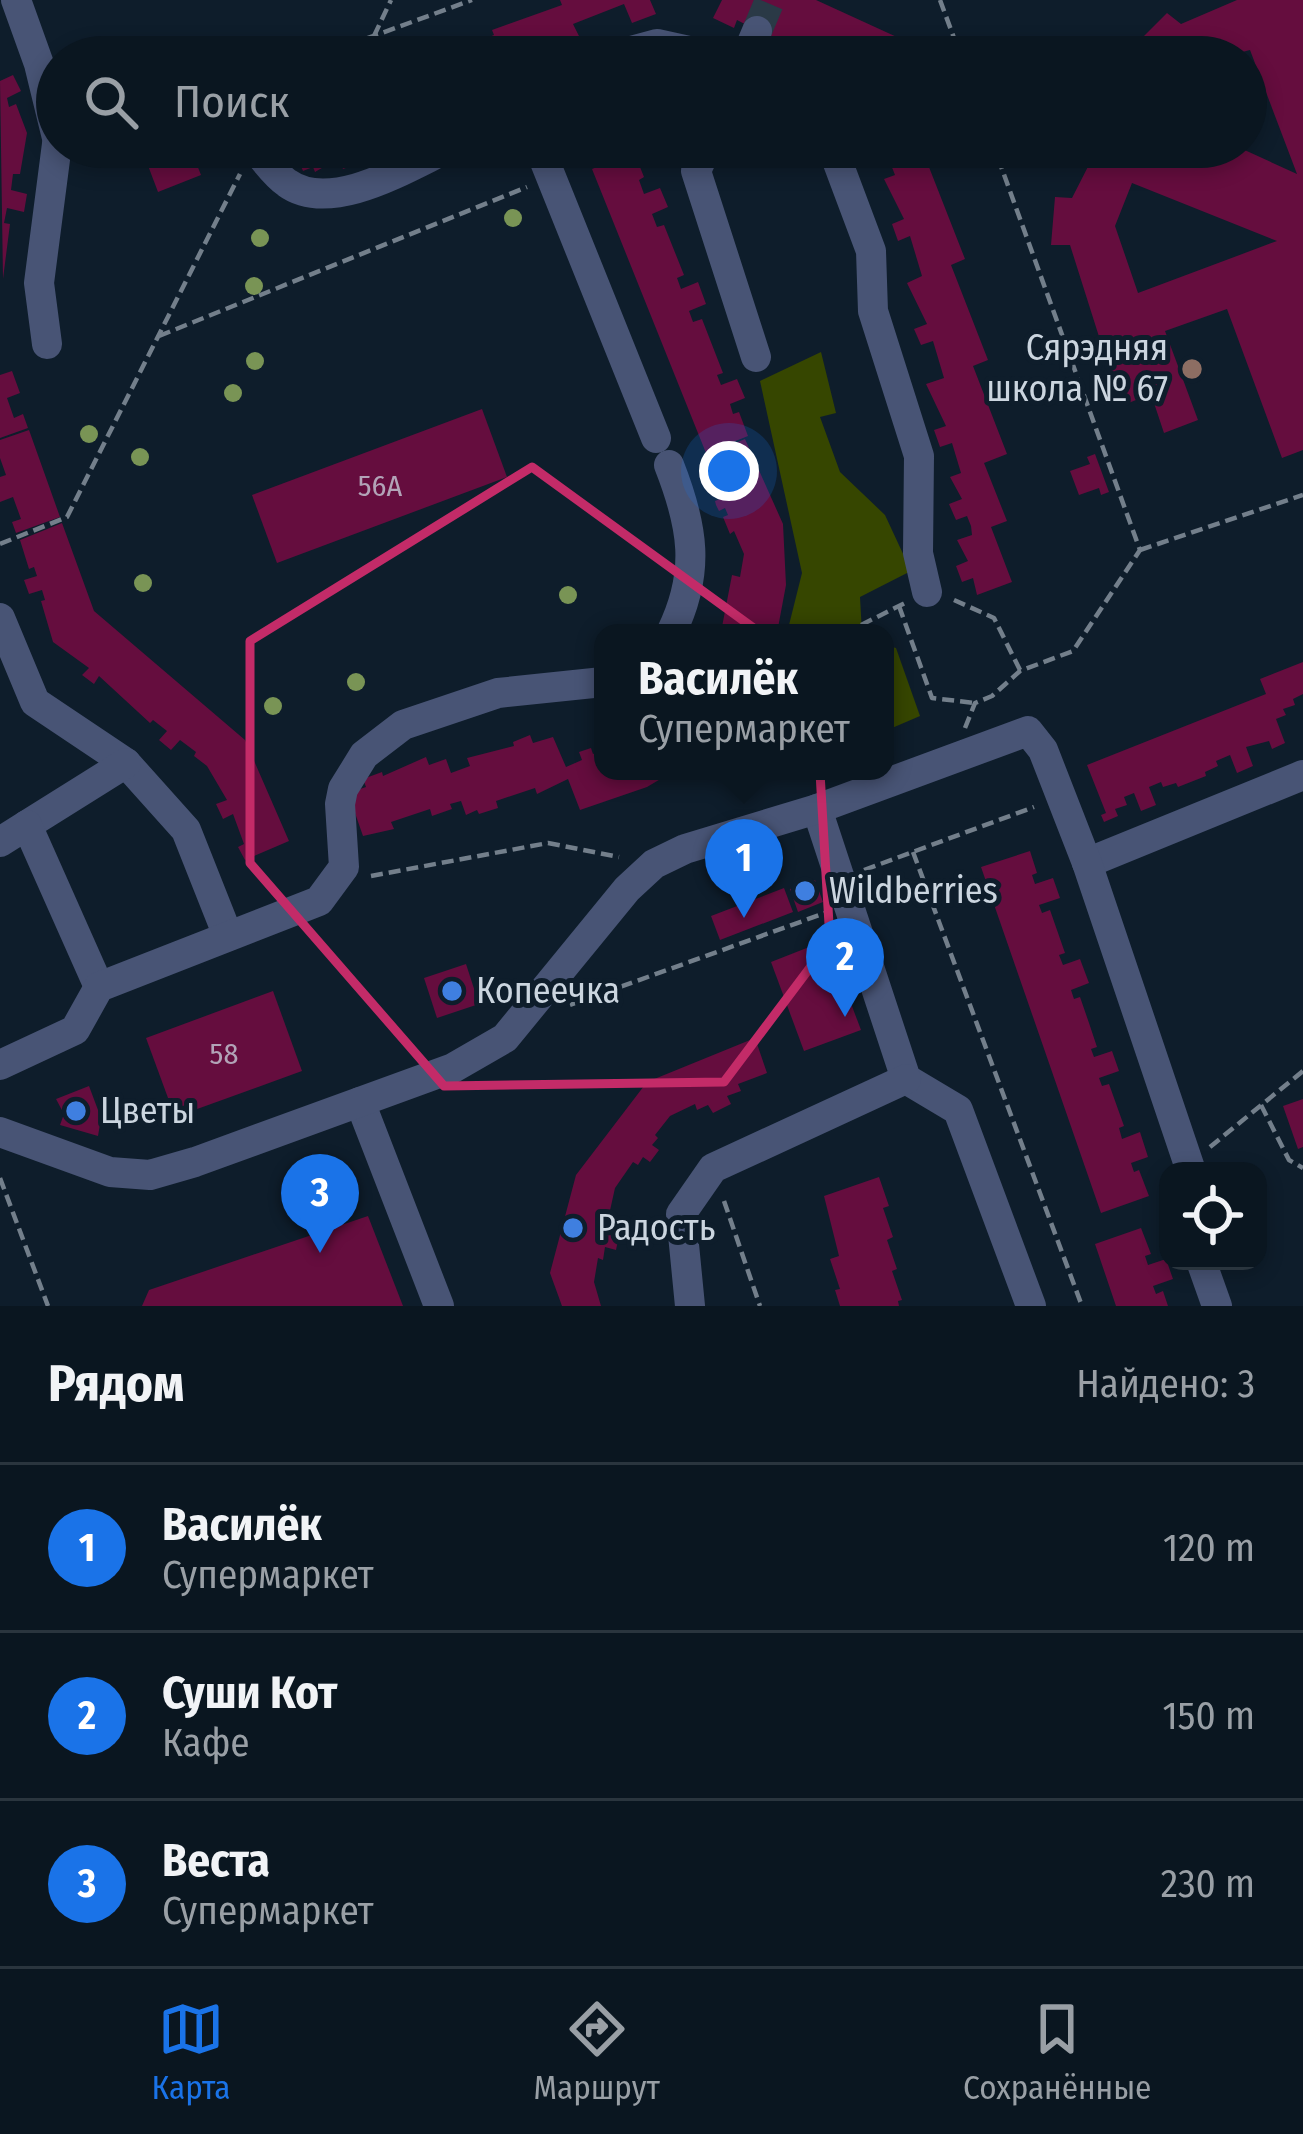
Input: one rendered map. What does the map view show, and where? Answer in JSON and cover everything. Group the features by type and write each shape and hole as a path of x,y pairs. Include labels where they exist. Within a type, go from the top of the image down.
{"lane":[{"path":"16,0 36,56"},
{"path":"46,344 39,284 54,168"},
{"path":"263,168 298,189 326,192 353,191 404,168"},
{"path":"547,168 685,505 692,541 689,585 674,624"},
{"path":"697,168 756,357"},
{"path":"840,168 871,250 873,311 919,456 913,599"},
{"path":"0,618 35,702 126,763 186,830 229,936"},
{"path":"0,1065 74,1030 99,987 319,901 344,866 343,789 352,771 380,741 404,725 466,701 524,688 594,683"},
{"path":"0,1132 110,1172 132,1176 170,1171 453,1068 505,1038 627,890 654,865 685,849 818,809 1028,731 1042,750 1087,863 1189,1162"},
{"path":"0,842 126,763"},
{"path":"1087,863 1303,775"},
{"path":"818,809 906,1079 958,1110 1030,1306"},
{"path":"27,826 99,987"},
{"path":"689,1306 681,1214 712,1168 906,1079"},
{"path":"360,1102 439,1306"},
{"path":"1204,1270 1217,1306"}],"path":[{"path":"374,36 391,0"},
{"path":"374,36 472,0"},
{"path":"940,0 953,36"},
{"path":"0,544 67,517 243,168"},
{"path":"1002,168 1140,550"},
{"path":"160,336 551,177"},
{"path":"913,599 927,692 938,700 975,703 992,696 1021,670 1073,651 1140,550 1303,495"},
{"path":"863,624 913,599 974,606 994,618 1021,670"},
{"path":"968,752 964,722 975,703"},
{"path":"858,873 1061,797"},
{"path":"334,886 390,870 548,843 654,865"},
{"path":"913,852 1082,1306"},
{"path":"563,1008 849,904"},
{"path":"1196,1162 1303,1071"},
{"path":"1260,1104 1289,1160 1303,1168"},
{"path":"712,1168 760,1306"},
{"path":"0,1178 49,1306"}],"highlighted area":[{"path":"532,467 814,672 830,941 724,1082 444,1086 250,863 250,641"}],"green space":[{"path":"821,352 836,413 820,417 840,472 885,515 911,571 860,597 862,624 789,624 802,573 760,381"},
{"path":"894,647 896,648 920,716 894,727"}],"building":[{"path":"560,0 650,0 656,14 632,23 624,4 573,24 579,36 492,36 492,30 562,5"},
{"path":"722,0 816,0 895,36 768,36 737,20 734,28 713,18"},
{"path":"1237,0 1303,0 1303,450 1282,458 1227,309 1165,331 1198,420 1164,433 1151,394 1121,406 1070,245 1051,245 1055,197 1072,198 1087,168 1267,168 1267,160 1297,174 1267,95 1267,36 1144,36 1167,13 1181,24","holes":["1132,183 1277,241 1138,293 1115,226"]},
{"path":"13,75 21,91 7,98 9,107 16,104 27,133 20,174 13,174 11,190 27,194 24,212 7,208 4,223 10,224 3,279 0,81"},
{"path":"149,168 198,168 201,175 158,192"},
{"path":"640,168 644,194 660,188 668,207 652,214 657,227 664,225 684,275 677,278 681,289 698,282 706,304 689,311 693,322 702,319 723,373 717,375 721,385 737,379 745,398 730,404 733,414 739,412 748,436 706,453 592,169"},
{"path":"892,168 929,168 965,259 951,265 988,360 973,366 1007,454 984,463 1007,521 991,527 1012,582 977,595 973,578 962,582 956,566 968,561 957,540 972,535 971,526 967,516 956,520 949,504 962,499 950,477 961,473 952,443 940,447 934,430 946,426 926,384 944,378 933,341 921,345 914,329 927,324 907,283 922,276 910,236 898,241 892,224 904,219 884,179 895,175"},
{"path":"12,371 20,393 7,398 14,418 23,414 28,428 0,438 0,375"},
{"path":"482,409 507,477 277,563 252,495"},
{"path":"29,430 60,517 16,533 12,522 21,519 13,497 0,502 0,477 6,475 0,440"},
{"path":"745,439 783,524 786,585 779,624 723,624 732,575 740,577 744,554 734,531 730,534 723,517 728,515 725,508 719,511 715,501 720,499 706,481 715,476 706,455"},
{"path":"1095,454 1109,492 1101,495 1099,488 1079,495 1070,471 1090,464 1087,457"},
{"path":"62,523 94,611 245,740 289,841 245,860 233,814 223,819 216,804 227,800 207,766 194,756 196,752 180,740 171,750 159,740 167,731 153,720 150,723 99,676 94,684 82,675 89,668 53,642 42,590 29,594 24,580 37,576 34,567 29,569 20,540"},
{"path":"1303,662 1303,694 1293,699 1295,705 1283,709 1286,715 1276,719 1285,743 1272,749 1269,741 1246,747 1253,766 1237,773 1230,755 1216,761 1218,766 1205,772 1206,776 1178,787 1176,783 1163,787 1161,782 1149,787 1156,805 1141,811 1134,793 1124,797 1127,805 1115,809 1118,816 1104,822 1101,815 1106,813 1087,765 1266,694 1260,679"},
{"path":"530,735 533,743 553,737 566,767 582,760 579,752 591,748 594,780 659,780 580,810 568,779 537,794 535,788 496,801 498,808 479,814 477,810 466,815 461,801 450,804 452,809 432,816 430,809 391,822 394,829 363,836 348,793 366,787 363,779 382,772 383,776 426,757 429,765 446,759 451,773 470,766 467,758 514,746 513,742"},
{"path":"1030,851 1037,873 1032,875 1035,884 1053,878 1060,898 1039,905 1042,913 1050,910 1065,953 1059,955 1063,965 1080,959 1089,983 1071,990 1074,999 1080,997 1089,1023 1097,1047 1091,1049 1094,1057 1112,1051 1119,1071 1099,1078 1102,1086 1109,1084 1124,1126 1119,1128 1122,1139 1140,1132 1148,1157 1131,1163 1134,1172 1139,1170 1149,1196 1101,1213 981,867"},
{"path":"815,880 823,902 798,912 790,889"},
{"path":"784,888 793,912 720,940 711,916"},
{"path":"827,940 861,1030 804,1051 771,962"},
{"name":"Копеечка","path":"466,964 479,1004 437,1018 424,978"},
{"path":"273,991 302,1071 175,1117 146,1038"},
{"path":"755,1038 767,1073 738,1084 741,1091 727,1096 731,1104 713,1113 708,1105 697,1110 695,1104 670,1116 655,1135 658,1138 652,1145 659,1150 650,1162 643,1157 638,1165 633,1162 615,1188 609,1215 613,1215 611,1228 620,1231 616,1250 605,1247 603,1260 598,1258 594,1282 601,1306 562,1306 550,1273 576,1175 647,1082"},
{"path":"89,1086 101,1118 98,1136 60,1125 64,1114 56,1099"},
{"path":"1303,1099 1303,1147 1298,1149 1283,1106"},
{"path":"879,1177 889,1206 883,1208 893,1237 887,1240 897,1269 892,1271 902,1300 899,1306 840,1306 830,1259 839,1256 824,1196"},
{"path":"368,1216 403,1306 142,1306 149,1290"},
{"path":"1141,1228 1151,1254 1145,1256 1148,1265 1159,1261 1159,1270 1170,1270 1173,1279 1153,1286 1156,1294 1163,1291 1168,1306 1116,1306 1095,1244"}],"tunnel":[{"path":"757,31 770,0"}],"place":[{"name":"Сярэдняя школа № 67","path":"1192,369"},
{"name":"Wildberries","path":"805,891"},
{"name":"Василёк","path":"744,918"},
{"name":"Копеечка","path":"452,991"},
{"name":"Суши Кот","path":"845,1017"},
{"name":"Цветы","path":"76,1111"},
{"name":"Радость","path":"573,1228"},
{"name":"Веста","path":"320,1253"}]}
